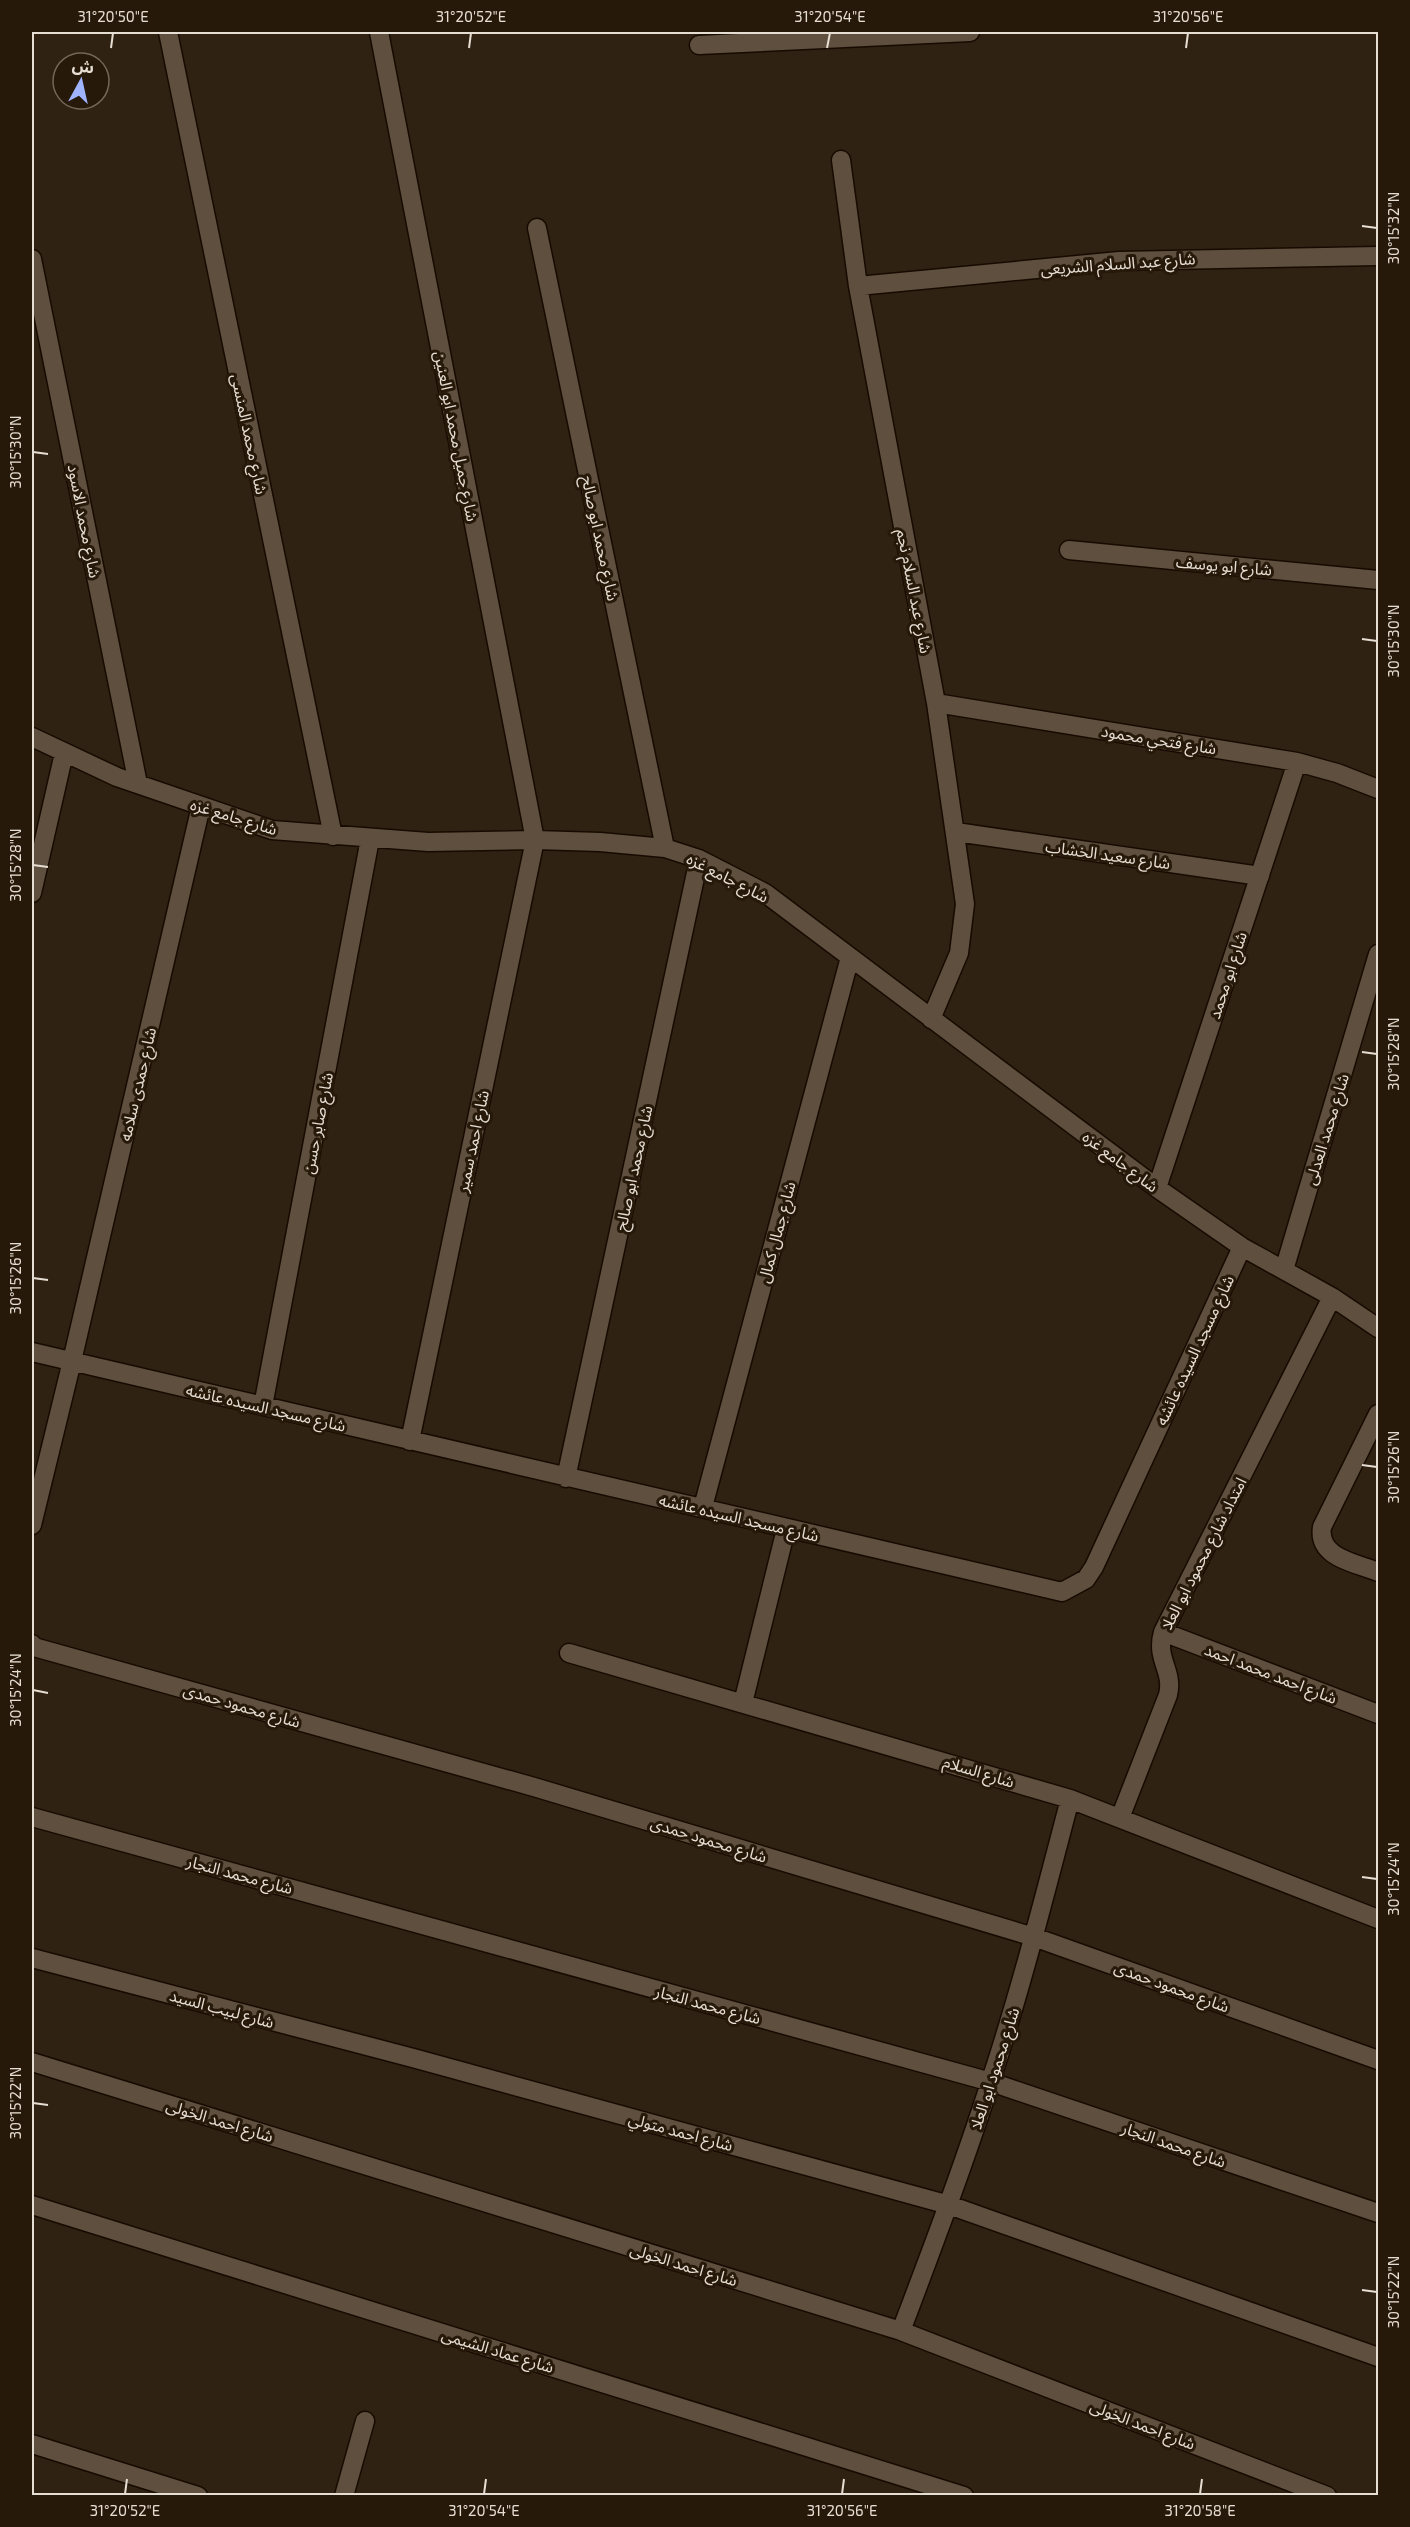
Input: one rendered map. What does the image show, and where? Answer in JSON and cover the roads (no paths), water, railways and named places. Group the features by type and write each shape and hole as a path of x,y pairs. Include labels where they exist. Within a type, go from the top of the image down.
{"street":[{"name":"شارع محمد المنسى","path":"168,32 333,836"},
{"name":"شارع جميل محمد ابو العنين","path":"379,32 535,840"},
{"path":"699,45 722,38 970,32"},
{"name":"شارع عبد السلام نجم","path":"841,160 858,286 936,703 965,904 958,953 931,1019"},
{"name":"شارع محمد ابو صالح","path":"537,228 665,848"},
{"name":"شارع عبد السلام الشريعى","path":"858,286 1119,261 1378,256"},
{"name":"شارع محمد الاسود","path":"32,259 138,784"},
{"name":"شارع ابو يوسف","path":"1069,550 1378,580"},
{"name":"شارع فتحي محمود","path":"936,703 1297,762 1337,772 1378,789"},
{"name":"شارع جامع غزه","path":"32,737 138,784 272,830 428,842 535,840 600,842 665,848 699,859 765,893 1157,1188 1242,1246 1332,1297 1378,1328"},
{"path":"32,894 64,753"},
{"name":"شارع ابو محمد","path":"1157,1188 1297,762"},
{"name":"شارع حمدى سلامه","path":"32,1525 201,806"},
{"name":"شارع سعيد الخشاب","path":"956,832 1260,876"},
{"name":"شارع صابر حسن","path":"263,1406 370,839"},
{"name":"شارع احمد سمير","path":"410,1441 535,840"},
{"name":"شارع محمد ابو صالح","path":"566,1478 699,859"},
{"name":"شارع محمد العدلى","path":"1284,1270 1378,954"},
{"name":"شارع جمال كمال","path":"703,1507 850,957"},
{"name":"شارع مسجد السيده عائشه","path":"32,1352 1062,1592 1086,1579 1094,1568 1242,1246"},
{"name":"امتداد شارع محمود ابو العلا","path":"1120,1818 1168,1695 1169,1677 1161,1658 1159,1645 1163,1632 1332,1297"},
{"path":"1378,1414 1322,1527 1321,1535 1322,1542 1331,1554 1378,1572"},
{"path":"743,1703 786,1529"},
{"name":"شارع احمد محمد احمد","path":"1163,1632 1378,1714"},
{"name":"شارع محمود حمدى","path":"32,1644 34,1647 545,1790 1034,1937 1378,2060"},
{"name":"شارع السلام","path":"569,1653 1070,1799 1378,1919"},
{"name":"شارع محمود ابو العلا","path":"901,2331 949,2205 991,2082 1034,1937 1070,1799"},
{"name":"شارع محمد النجار","path":"32,1817 991,2082 1378,2213"},
{"name":"شارع لبيب السيد","path":"32,1958 413,2058"},
{"name":"شارع احمد متولي","path":"413,2058 949,2205 1378,2357"},
{"name":"شارع احمد الخولى","path":"32,2062 901,2331 1327,2496"},
{"name":"شارع عماد الشيمى","path":"32,2205 964,2496"},
{"path":"344,2496 365,2421"},
{"path":"32,2444 198,2496"}]}
